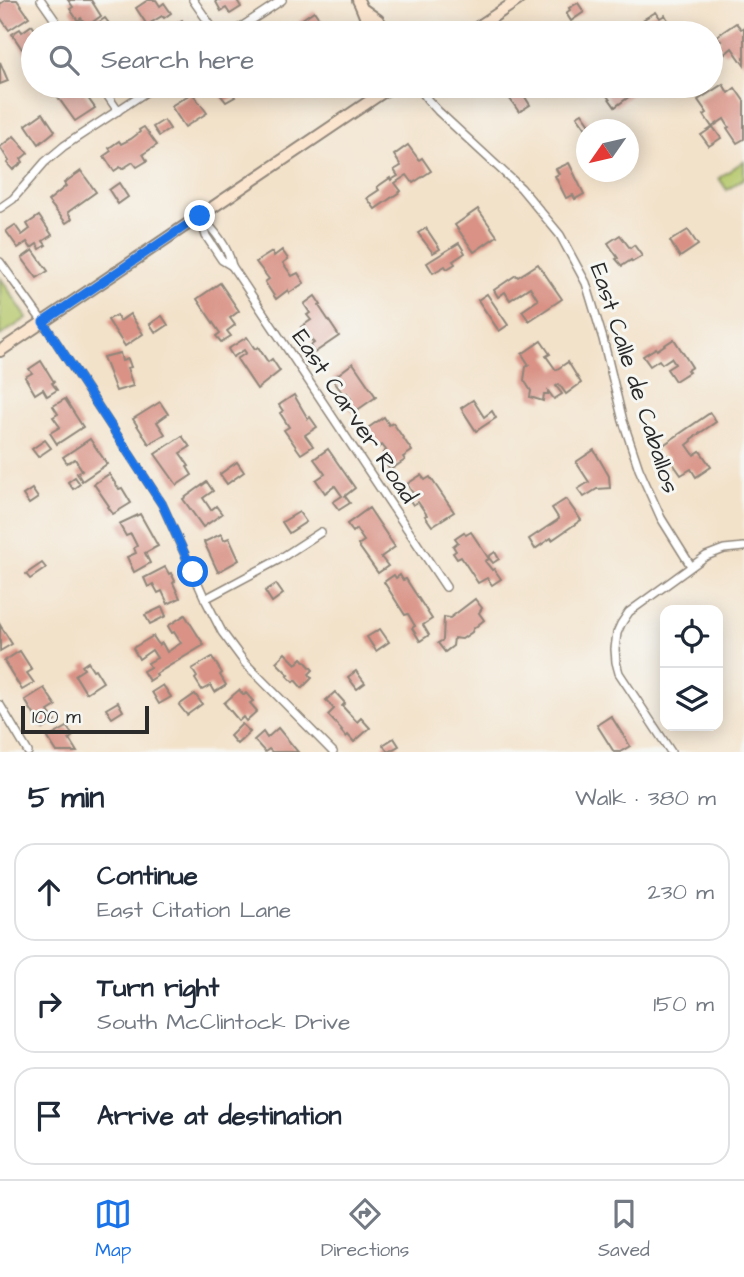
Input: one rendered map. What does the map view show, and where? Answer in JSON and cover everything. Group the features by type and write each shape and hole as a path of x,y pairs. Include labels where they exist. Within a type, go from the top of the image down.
{"main road":[{"path":"358,0 367,21"},
{"path":"487,21 518,0"},
{"path":"364,10 379,21"},
{"path":"0,351 374,98"}],"street":[{"path":"41,0 56,21"},
{"path":"193,0 208,21"},
{"path":"250,21 282,0"},
{"path":"109,98 118,111"},
{"path":"0,208 13,199 45,162 64,146 137,98"},
{"name":"East Calle de Caballos","path":"427,98 521,188 560,236 586,283 623,421 639,469 661,518 691,566"},
{"name":"East Carver Road","path":"200,216 206,236 222,260 232,266 446,587"},
{"path":"0,262 43,322 162,504 222,632 245,663 333,752"},
{"path":"205,599 278,560 321,532"},
{"path":"671,752 619,673 615,649 621,624 629,612 706,556 724,549 744,547"},
{"path":"0,705 28,752"}],"green space":[{"path":"744,161 744,178 727,190 719,178"},
{"path":"0,277 27,318 0,336"}],"building":[{"path":"6,0 17,0 29,17 9,30 0,17 0,4"},
{"path":"68,0 91,0 101,16 94,21 83,21 81,18 78,21 70,9 73,7"},
{"path":"148,0 156,0 160,6 164,3 171,13 164,18 162,16 154,21 144,21 136,8"},
{"path":"215,0 237,0 241,7 230,14 226,8 221,11"},
{"path":"578,3 584,12 571,21 566,13"},
{"path":"314,11 321,21 299,21"},
{"path":"656,12 660,18 665,15 669,21 646,21 644,19"},
{"path":"736,23 741,29 744,27 744,65 732,48 725,54 723,51 723,32"},
{"path":"21,30 21,48 12,34"},
{"path":"0,62 8,81 0,84"},
{"path":"723,84 728,93 735,88 744,101 744,139 737,143 724,119 712,127 698,100 723,98"},
{"path":"58,98 88,98 95,108 75,121"},
{"path":"184,98 196,98 207,113 185,127 171,106"},
{"path":"509,98 526,98 530,105 519,112"},
{"path":"609,98 627,98 615,107"},
{"path":"43,113 55,131 39,144 26,125"},
{"path":"582,113 586,119 579,119 577,116"},
{"path":"164,120 170,129 159,136 153,127"},
{"path":"144,127 157,145 143,154 147,161 137,167 133,162 114,171 104,156 111,151 109,148 119,141 121,144 131,139"},
{"path":"713,127 721,138 709,146 701,135"},
{"path":"14,136 28,153 21,159 23,162 13,170 0,147"},
{"path":"408,145 431,171 413,183 407,175 395,183 401,191 375,209 367,198 379,190 377,187 398,176 394,170 401,166 394,155"},
{"path":"569,163 584,194 575,199 573,195 566,198 555,176 559,174 556,169"},
{"path":"81,171 96,192 68,212 72,219 66,223 48,201 66,186 64,183"},
{"path":"119,183 128,197 118,204 109,190"},
{"path":"478,209 497,236 474,252 455,225"},
{"path":"39,216 52,235 43,241 46,245 40,249 37,244 31,248 27,242 18,248 6,231 15,225 22,235 30,229 27,224"},
{"path":"426,228 440,249 433,253 418,233"},
{"path":"688,230 698,245 680,257 670,241"},
{"path":"620,235 630,248 634,245 642,256 622,266 608,243"},
{"path":"459,243 465,253 447,269 445,266 433,273 427,263"},
{"path":"33,250 48,271 37,278 22,258"},
{"path":"282,250 288,259 283,263 292,276 298,273 304,283 276,299 265,282 269,279 256,262 272,252 274,256"},
{"path":"538,264 562,299 529,321 522,311 538,300 530,287 510,300 505,292 498,297 494,290"},
{"path":"220,283 239,311 230,318 235,325 227,331 231,336 221,342 216,336 220,333 197,299"},
{"path":"487,294 508,325 499,331 478,300"},
{"path":"315,296 339,336 314,353 310,346 314,343 301,327 311,320 304,304"},
{"path":"130,314 143,334 125,346 108,320 116,315 120,321"},
{"path":"162,316 168,325 156,333 150,324"},
{"path":"247,337 268,362 272,359 280,371 257,389 237,359 246,353 244,350 233,357 228,349"},
{"path":"674,339 692,367 675,381 667,369 675,364 671,358 662,364 659,360 650,366 643,356"},
{"path":"541,341 550,354 546,356 556,370 568,362 581,383 566,394 559,384 556,386 562,394 554,399 548,391 548,394 544,394 543,401 530,397 531,391 524,380 526,367 529,365 522,354"},
{"path":"120,353 122,361 128,359 131,367 127,368 133,386 116,391 103,357"},
{"path":"41,361 57,390 47,396 43,389 35,394 25,377 32,373 29,369"},
{"path":"353,363 376,397 353,413 345,403 351,399 347,393 344,395 332,379"},
{"path":"294,395 308,419 310,417 317,427 305,435 313,446 301,454 284,430 289,427 280,413 283,411 279,405"},
{"path":"65,399 83,427 57,444 50,433 60,427 53,417 58,414 53,406"},
{"path":"473,400 484,417 492,411 496,418 476,431 461,408"},
{"path":"160,402 168,414 157,422 165,434 149,444 133,419"},
{"path":"710,413 716,422 691,439 687,445 694,455 700,451 711,467 696,477 691,469 681,475 659,448"},
{"path":"384,417 389,425 393,423 412,451 403,457 405,460 390,470 384,461 387,459 383,453 386,450 382,445 377,448 365,430"},
{"path":"182,436 190,447 180,453 192,475 177,485 155,454"},
{"path":"90,439 107,464 82,481 77,473 82,470 75,459 67,463 63,457"},
{"path":"45,440 51,448 38,457 32,449"},
{"path":"328,449 355,488 345,496 350,503 339,510 333,502 342,496 335,486 325,493 316,480 325,474 314,459"},
{"path":"594,450 609,476 610,488 597,489 584,497 578,489 589,482 576,462"},
{"path":"237,462 244,472 227,484 220,474"},
{"path":"109,474 131,503 113,514 94,484"},
{"path":"421,475 425,480 430,477 454,512 432,526 418,502 413,505 409,499 414,495 407,484"},
{"path":"75,477 80,484 73,489 68,482"},
{"path":"207,482 213,491 203,498 211,510 216,506 222,514 203,527 183,499"},
{"path":"32,489 38,498 29,504 23,495"},
{"path":"566,499 581,520 535,549 529,539 559,519 552,508"},
{"path":"369,508 395,547 381,557 388,566 378,573 358,545 364,541 356,529 353,532 347,524"},
{"path":"299,512 306,522 289,533 282,522"},
{"path":"140,514 158,546 145,553 150,563 134,572 127,557 136,553 134,548 137,546 131,534 126,536 119,524"},
{"path":"464,532 466,535 471,532 489,559 485,561 501,579 492,585 487,578 478,583 461,557 457,559 453,553 456,551 453,546 458,542 455,538"},
{"path":"221,534 224,540 229,538 239,560 218,572 204,542"},
{"path":"495,552 499,559 493,563 488,557"},
{"path":"42,563 46,568 30,579 26,574"},
{"path":"165,567 175,581 173,583 180,598 168,604 162,591 158,593 153,584 148,587 144,578"},
{"path":"394,575 396,578 400,575 403,580 406,579 432,619 423,625 429,635 420,641 408,614 405,615 384,582"},
{"path":"276,584 283,594 272,602 265,591"},
{"path":"475,599 482,608 479,613 484,620 462,639 454,638 453,646 445,652 438,643 443,640 444,617 450,618"},
{"path":"162,607 166,616 150,624 145,615"},
{"path":"185,615 204,645 149,681 143,671 150,667 148,663 157,658 152,650 139,659 133,648 153,636 159,645 162,643 167,652 181,643 168,626"},
{"path":"0,625 12,644 0,651"},
{"path":"380,629 389,642 376,651 367,637"},
{"path":"20,651 32,670 27,673 34,683 22,690 4,661"},
{"path":"285,653 296,664 302,658 313,670 309,674 312,678 302,688 287,676 289,675 276,662"},
{"path":"212,657 226,685 215,692 211,685 202,690 192,669"},
{"path":"88,662 103,682 86,693 75,675 84,669 82,666"},
{"path":"356,671 365,683 357,689 348,677"},
{"path":"163,685 171,697 159,704 152,692"},
{"path":"44,688 56,706 48,711 55,721 43,729 25,700"},
{"path":"239,690 253,701 250,703 257,711 246,721 243,717 239,721 224,703"},
{"path":"335,692 345,703 342,706 357,722 361,718 370,728 354,742 348,735 346,737 328,715 334,709 326,700"},
{"path":"195,694 202,704 187,715 179,705"},
{"path":"118,702 123,711 112,718 106,709"},
{"path":"611,716 630,746 620,752 614,752 597,725"},
{"path":"242,724 250,732 237,744 230,736"},
{"path":"67,727 73,736 69,739 77,752 57,752 48,738"},
{"path":"278,728 298,752 272,752 269,749 265,752 254,740 263,732 267,738"},
{"path":"394,738 399,746 388,752 383,745"}],"route":[{"path":"193,572 162,504 43,322 200,216"}]}
